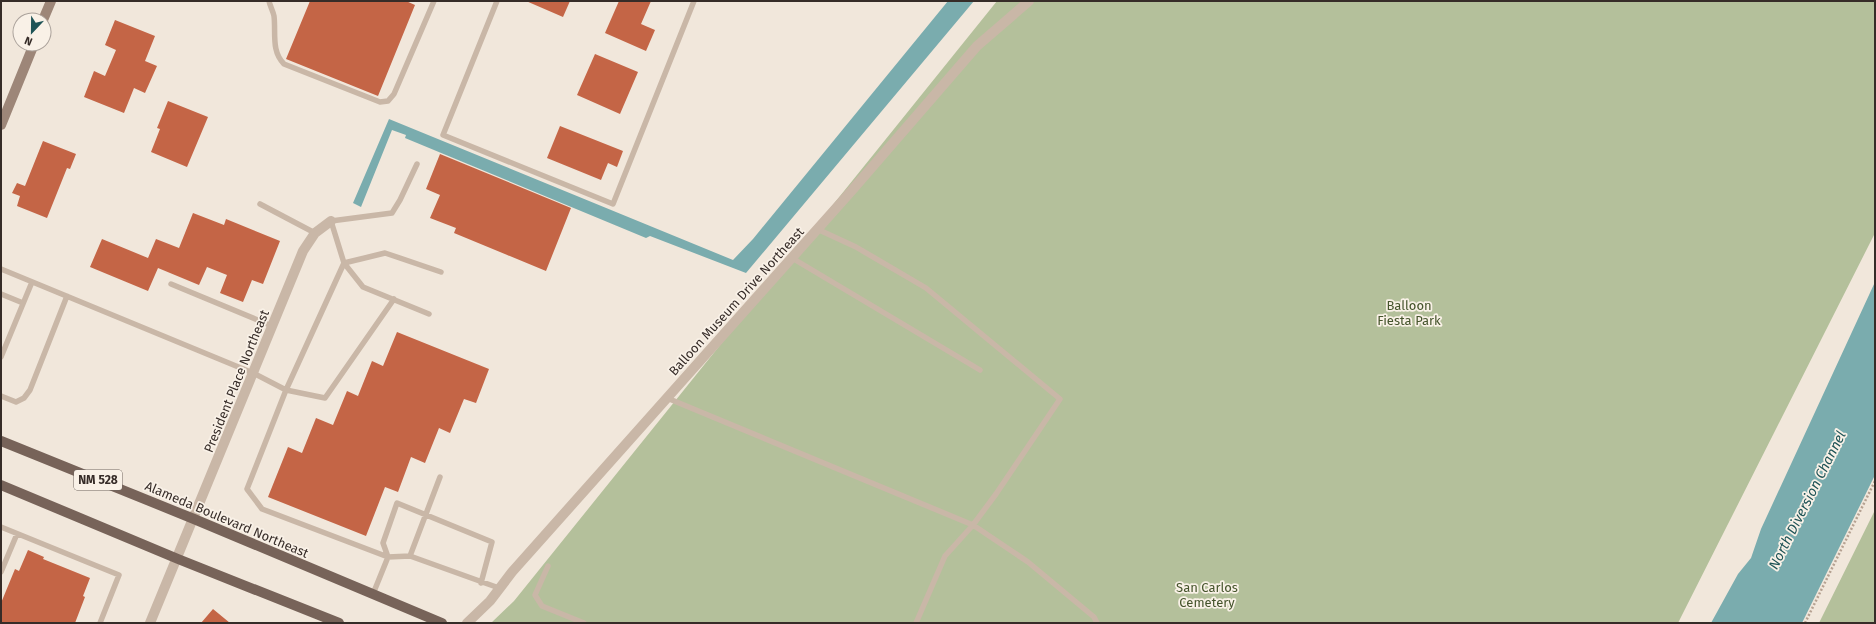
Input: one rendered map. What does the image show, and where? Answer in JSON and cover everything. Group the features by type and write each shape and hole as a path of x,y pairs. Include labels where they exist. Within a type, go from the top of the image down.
{"main road":[{"name":"Alameda Boulevard Northeast","path":"1,441 194,519 442,623"},
{"path":"1,485 178,559 339,623"}],"street":[{"path":"46,12 51,1"},
{"name":"Balloon Museum Drive Northeast","path":"467,623 792,258 977,46 1027,2"},
{"path":"2,119 31,52"},
{"name":"President Place Northeast","path":"150,623 178,559 303,251 315,233 330,220"}],"lane":[{"path":"269,1 274,14 275,48 279,59 284,64 380,102 388,101 394,94 434,1"},
{"path":"497,1 443,135 613,204 694,1"},
{"path":"418,164 392,213 330,220 344,263 363,287 429,314"},
{"path":"260,204 315,233"},
{"path":"817,229 856,246 926,288 1060,399 996,494 973,525 945,556 916,623"},
{"path":"344,263 385,253 441,272"},
{"path":"792,258 980,370"},
{"path":"344,263 286,390 246,489 262,509 388,557 410,556 481,583 499,588"},
{"path":"1,269 253,373 286,390 325,398 394,299"},
{"path":"1,357 32,282"},
{"path":"171,284 272,326"},
{"path":"1,294 23,303"},
{"path":"1,396 16,402 24,398 30,390 67,296"},
{"path":"667,398 973,525 1028,562 1094,617 1097,623"},
{"path":"410,556 440,476"},
{"path":"373,594 388,557 383,543 397,503 492,542 481,583"},
{"path":"1,527 119,575 100,623"},
{"path":"1,572 17,534"},
{"path":"548,566 536,595 542,606 584,623"}],"path":[{"path":"1805,623 1875,481"}],"green space":[{"name":"Balloon Fiesta Park","path":"997,1 1875,1 1875,233 1678,623 491,623 514,601"},
{"path":"1875,510 1875,623 1819,623"}],"water":[{"path":"948,1 974,1 746,273 650,236 646,238 405,138 406,135 392,130 361,207 353,203 389,119 733,260 753,239"},
{"name":"North Diversion Channel","path":"1875,282 1875,475 1802,623 1711,623 1738,574 1751,558 1761,529"}],"building":[{"path":"310,1 406,1 415,5 378,96 286,59"},
{"path":"526,1 570,1 563,17"},
{"path":"619,1 651,1 641,24 655,30 646,51 605,33"},
{"path":"115,20 155,36 145,61 157,66 145,93 134,88 124,113 84,97 94,71 105,76 116,50 105,45"},
{"path":"595,54 638,72 620,114 577,95"},
{"path":"168,101 208,117 187,167 151,152 160,129 157,128"},
{"path":"560,126 623,151 617,167 608,163 601,180 547,158"},
{"path":"43,141 76,154 70,169 67,168 47,218 17,206 20,196 12,193 17,183 25,186"},
{"path":"440,154 571,208 546,271 454,233 456,228 430,218 440,195 426,189"},
{"path":"193,213 224,225 226,219 280,241 263,284 252,280 243,302 220,293 227,275 207,267 199,285 158,268 148,291 90,267 102,239 148,258 156,239 179,248"},
{"path":"397,332 489,369 476,403 464,399 450,433 439,428 425,463 411,457 398,492 385,487 366,536 268,497 288,447 302,453 316,418 333,425 347,391 358,396 372,361 383,366"},
{"path":"28,550 44,557 43,559 90,578 83,596 85,597 75,623 1,623 1,603 15,569 19,571"},
{"path":"213,609 230,623 201,623"}],"park label":[{"name":"San Carlos Cemetery","path":"1207,594"}]}
